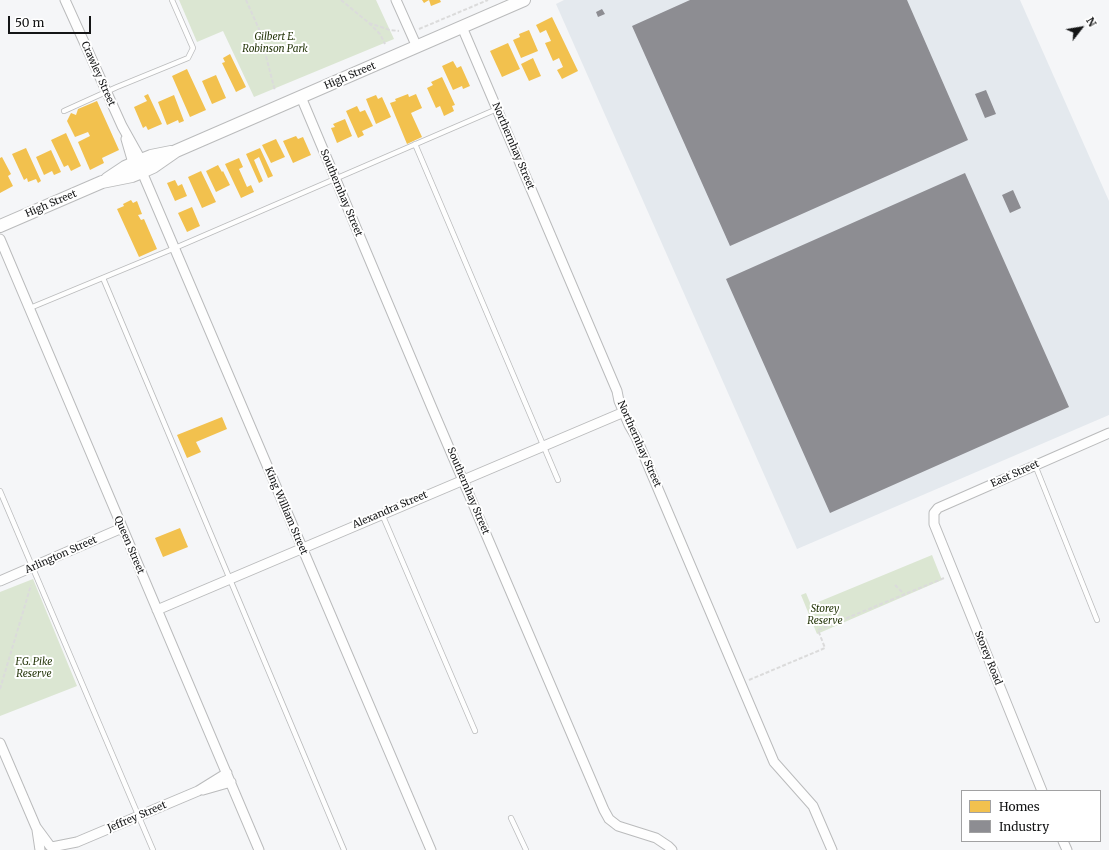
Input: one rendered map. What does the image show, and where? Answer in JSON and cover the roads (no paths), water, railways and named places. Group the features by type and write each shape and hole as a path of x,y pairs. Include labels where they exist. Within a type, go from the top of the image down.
{"main road":[{"name":"High Street","path":"0,226 102,182 132,176 139,165 153,167 176,151 524,0"}],"street":[{"name":"Crawley Street","path":"65,0 139,165"},
{"path":"396,0 417,47"},
{"name":"Northernhay Street","path":"462,27 617,390 619,401 636,437 774,762 813,806 832,850"},
{"name":"Southernhay Street","path":"301,97 432,408 464,479 536,651 609,819 618,826 662,841 672,850"},
{"name":"King William Street","path":"139,165 431,850"},
{"name":"Queen Street","path":"0,239 259,850"},
{"name":"Alexandra Street","path":"157,610 543,445 624,412"},
{"name":"East Street","path":"934,524 934,513 938,508 1109,433"},
{"name":"Storey Road","path":"934,524 1042,790"},
{"name":"Arlington Street","path":"0,581 122,528"},
{"path":"0,744 36,827 40,850"},
{"name":"Jeffrey Street","path":"40,850 45,846 52,848 77,842 229,778"},
{"path":"36,827 52,848"},
{"name":"Jeffrey Street","path":"66,850 77,842"}],"lane":[{"path":"64,110 188,58 193,48 172,0"},
{"path":"30,308 174,248 497,109"},
{"path":"416,144 558,480"},
{"path":"103,278 344,850"},
{"path":"1035,465 1097,620"},
{"path":"0,491 153,850"},
{"path":"382,514 475,731"},
{"path":"512,818 526,850"}],"park label":[{"name":"Gilbert E. Robinson Park","path":"275,42"},
{"name":"Storey Reserve","path":"825,614"},
{"name":"F.G. Pike Reserve","path":"34,668"}]}
